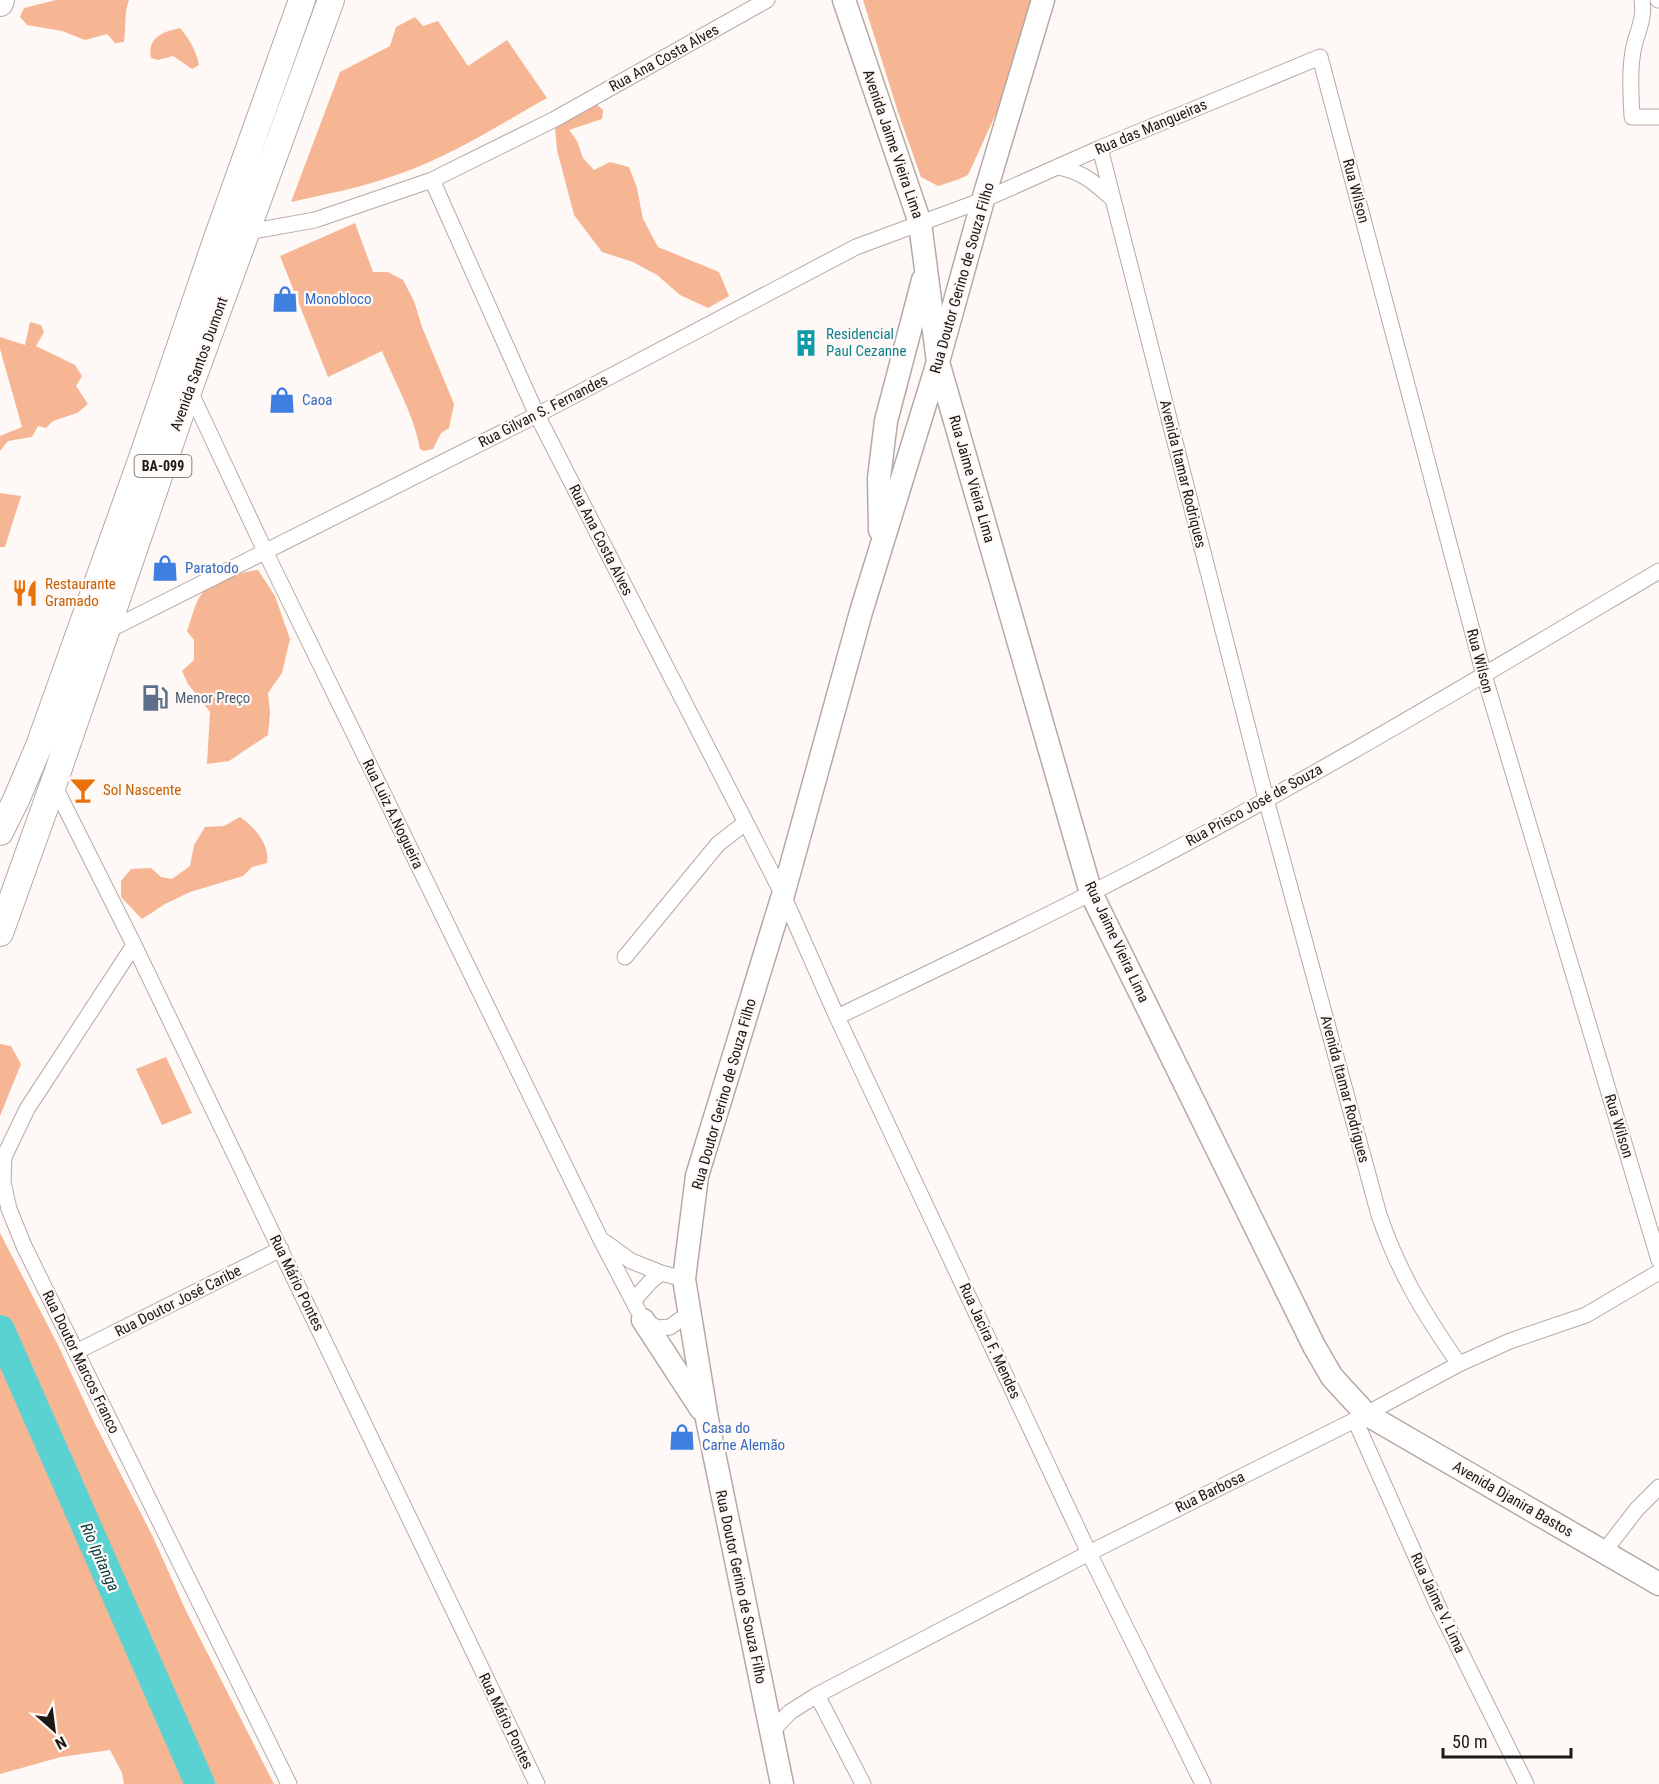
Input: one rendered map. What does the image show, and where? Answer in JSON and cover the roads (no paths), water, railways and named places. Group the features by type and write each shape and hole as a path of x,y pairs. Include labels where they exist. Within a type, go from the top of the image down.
{"highway":[{"name":"Avenida Santos Dumont","path":"0,832 39,746 302,0"},
{"name":"Avenida Santos Dumont","path":"0,933 107,631 189,389 331,0"}],"main road":[{"name":"Avenida Jaime Vieira Lima","path":"844,0 920,223 938,362"},
{"name":"Rua Doutor Gerino de Souza Filho","path":"782,1784 707,1419 688,1314 684,1279 698,1176 783,895 861,612 938,362 1042,0"},
{"name":"Rua Doutor Gerino de Souza Filho","path":"879,555 879,478 886,421 925,270"},
{"name":"Rua Jaime Vieira Lima","path":"938,362 1091,893 1314,1346 1360,1417"},
{"path":"638,1311 707,1419"},
{"name":"Avenida Djanira Bastos","path":"1360,1417 1659,1584"}],"street":[{"name":"Rua Ana Costa Alves","path":"248,232 315,220 432,180 555,118 767,0"},
{"path":"1642,0 1644,9 1634,47 1632,69 1632,117 1659,117"},
{"name":"Rua das Mangueiras","path":"983,200 1100,148 1320,57"},
{"name":"Rua Wilson","path":"1320,57 1484,675 1659,1260"},
{"name":"Avenida Itamar Rodriques","path":"1100,148 1266,799"},
{"path":"1057,167 1075,171 1091,179 1113,199"},
{"name":"Rua Ana Costa Alves","path":"432,180 537,415 783,895"},
{"name":"Rua Gilvan S. Fernandes","path":"107,631 537,415 856,247 983,200"},
{"name":"Rua Luiz A.Nogueira","path":"189,389 265,551 600,1238 638,1311"},
{"name":"Rua Prisco José de Souza","path":"837,1017 1091,893 1266,799 1484,675 1659,571"},
{"name":"Rua Mário Pontes","path":"54,783 281,1249 537,1784"},
{"name":"Avenida Itamar Rodrigues","path":"1266,799 1379,1215 1391,1250 1408,1286 1460,1364"},
{"path":"625,957 713,850 745,823"},
{"name":"Rua Jacira F. Mendes","path":"783,895 837,1017 1089,1553 1203,1784"},
{"name":"Rua Doutor Marcos Franco","path":"134,945 27,1109 4,1157 3,1182 9,1209 24,1246 289,1784"},
{"name":"Rua Luiz A.Nogueira","path":"600,1238 631,1261 684,1279"},
{"name":"Rua Doutor José Caribe","path":"76,1352 281,1249"},
{"name":"Rua Barbosa","path":"771,1732 790,1712 817,1695 1089,1553 1360,1417 1460,1364 1510,1341 1586,1315 1659,1272"},
{"path":"662,1273 650,1282 638,1311 658,1328 670,1327 688,1314"},
{"name":"Rua Jaime V. Lima","path":"1360,1417 1437,1604 1526,1784"},
{"path":"1603,1552 1637,1509 1659,1487"},
{"path":"817,1695 863,1784"}],"waterway":[{"name":"Rio Ipitanga","path":"0,1330 200,1784"}],"place":[{"name":"Monobloco","path":"285,299"},
{"name":"Residencial Paul Cezanne","path":"806,343"},
{"name":"Caoa","path":"282,400"},
{"name":"Paratodo","path":"165,568"},
{"name":"Restaurante Gramado","path":"25,593"},
{"name":"Menor Preço","path":"155,698"},
{"name":"Sol Nascente","path":"83,790"},
{"name":"Casa do Carne Alemão","path":"682,1437"}]}
